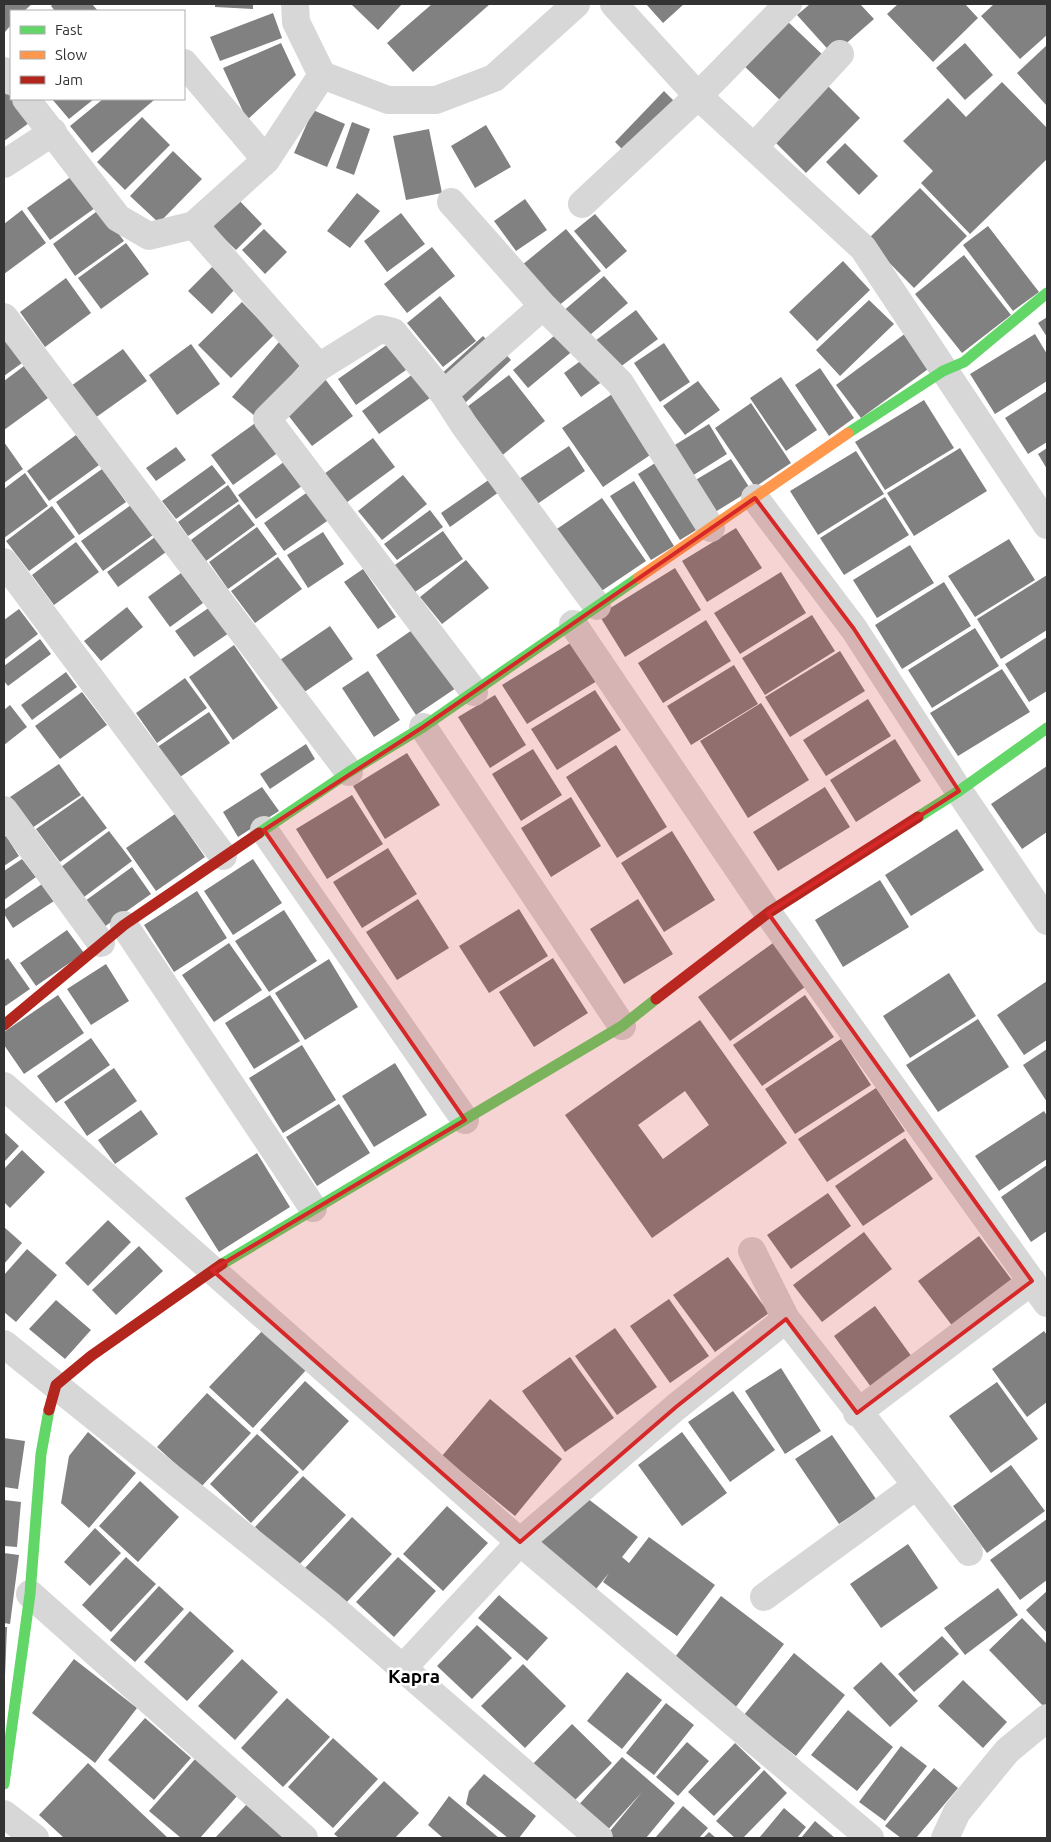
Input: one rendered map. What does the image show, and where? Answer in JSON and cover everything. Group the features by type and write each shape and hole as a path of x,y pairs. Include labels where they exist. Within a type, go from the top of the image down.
{"street":[{"path":"295,4 296,22 322,76 388,100 436,100 494,78 576,4"},
{"path":"614,4 698,96 755,146 863,248 1047,525"},
{"path":"582,204 698,96 788,4"},
{"path":"755,146 840,54"},
{"path":"185,64 266,160"},
{"path":"27,100 118,218 149,236 194,225 266,160 322,76"},
{"path":"4,164 53,132"},
{"path":"451,202 543,306 620,383 711,528"},
{"path":"194,225 319,368"},
{"path":"4,1025 124,925 349,772 423,727 831,444 944,371 964,362 1047,293"},
{"path":"444,394 543,306"},
{"path":"4,317 349,772"},
{"path":"474,692 267,419 319,368 380,329 393,332 444,394 597,606"},
{"path":"754,498 854,630 1047,921"},
{"path":"4,562 223,856"},
{"path":"574,624 768,913 1047,1303"},
{"path":"423,727 622,1026"},
{"path":"4,1784 30,1594 41,1454 47,1415 56,1385 91,1356 212,1270 313,1208 622,1026 768,913 959,791 1047,728"},
{"path":"4,810 102,943"},
{"path":"264,830 465,1120"},
{"path":"124,925 313,1208"},
{"path":"4,1086 520,1542 870,1838"},
{"path":"752,1251 786,1319 857,1413 969,1552"},
{"path":"857,1413 1032,1281"},
{"path":"402,1669 520,1542 676,1407 786,1319"},
{"path":"4,1344 332,1607 599,1838"},
{"path":"764,1597 916,1486"},
{"path":"30,1594 304,1838"},
{"path":"945,1838 957,1812 1007,1751 1047,1718"},
{"path":"4,1814 35,1838"}],"highlighted area":[{"path":"755,498 854,629 959,791 768,913 1032,1281 857,1413 786,1319 676,1407 520,1542 212,1270 465,1120 264,830 423,727"}],"building":[{"path":"6,4 32,4 25,10 10,10 10,26 4,33 4,6"},
{"path":"53,4 92,4 97,10 54,10 51,6"},
{"path":"215,4 253,4 253,9 215,7"},
{"path":"353,4 402,4 378,30"},
{"path":"432,4 490,4 413,72 387,43"},
{"path":"646,4 684,4 663,23"},
{"path":"810,4 860,4 874,19 833,55 797,15"},
{"path":"898,4 965,4 978,18 933,62 887,14"},
{"path":"994,4 1047,4 1047,35 1020,59 981,16"},
{"path":"273,13 282,38 220,61 210,37"},
{"path":"785,19 825,57 782,102 742,64"},
{"path":"281,43 296,75 247,120 223,68"},
{"path":"965,43 993,75 965,100 936,68"},
{"path":"1047,45 1047,106 1017,73"},
{"path":"823,81 860,118 806,173 769,136"},
{"path":"1002,82 1047,128 1047,159 970,234 921,183 933,171 903,141 948,98 966,117"},
{"path":"664,91 679,106 630,157 615,142"},
{"path":"7,92 10,100 13,100 29,123 4,141 4,94"},
{"path":"53,100 93,100 69,119"},
{"path":"102,100 154,100 92,153 70,126"},
{"path":"313,110 345,124 327,167 294,153"},
{"path":"142,117 170,145 125,190 97,162"},
{"path":"352,122 370,129 354,175 336,168"},
{"path":"486,125 511,167 475,188 451,146"},
{"path":"429,129 442,193 406,200 393,136"},
{"path":"845,143 878,176 859,195 826,162"},
{"path":"173,151 202,179 159,223 130,196"},
{"path":"72,176 95,208 50,240 27,208"},
{"path":"920,188 967,236 914,288 867,240"},
{"path":"357,193 380,211 350,248 327,231"},
{"path":"235,196 262,224 236,250 208,223"},
{"path":"525,199 547,230 516,251 494,221"},
{"path":"100,209 124,241 75,276 53,244"},
{"path":"22,210 46,243 4,274 4,224"},
{"path":"401,213 425,244 387,272 364,241"},
{"path":"595,214 627,251 606,269 574,231"},
{"path":"988,226 1039,292 1013,311 963,245"},
{"path":"264,229 287,252 265,274 242,250"},
{"path":"566,229 601,271 551,312 516,270"},
{"path":"126,243 149,274 101,309 78,278"},
{"path":"432,247 455,276 407,313 384,284"},
{"path":"964,255 1011,315 962,353 915,294"},
{"path":"843,261 870,290 817,341 789,312"},
{"path":"212,267 235,289 212,314 188,291"},
{"path":"604,276 628,303 584,340 561,313"},
{"path":"66,278 91,313 45,347 20,312"},
{"path":"440,296 476,341 443,367 407,323"},
{"path":"869,300 894,324 840,376 816,350"},
{"path":"242,302 274,335 231,378 198,345"},
{"path":"636,310 658,339 612,373 591,344"},
{"path":"1047,317 1047,337 1038,323"},
{"path":"910,330 935,364 861,418 836,385"},
{"path":"560,331 575,349 528,388 513,370"},
{"path":"1035,334 1047,354 1047,381 995,414 970,374"},
{"path":"483,336 494,347 448,388 438,377"},
{"path":"4,339 22,363 4,376"},
{"path":"279,342 302,363 256,417 232,397"},
{"path":"664,343 690,382 660,402 634,363"},
{"path":"191,344 220,384 177,415 149,375"},
{"path":"388,344 406,370 356,405 338,379"},
{"path":"500,348 511,360 465,403 454,391"},
{"path":"123,349 147,381 95,418 71,386"},
{"path":"590,354 607,378 581,397 564,373"},
{"path":"24,366 48,398 4,430 4,381"},
{"path":"820,368 854,418 829,436 795,385"},
{"path":"413,374 430,398 379,434 362,411"},
{"path":"322,375 353,416 312,446 281,406"},
{"path":"509,375 545,421 500,457 463,410"},
{"path":"781,377 817,430 786,451 750,398"},
{"path":"698,381 720,410 685,435 663,406"},
{"path":"618,390 659,449 603,487 562,428"},
{"path":"1047,391 1047,442 1028,454 1005,418"},
{"path":"924,400 954,448 885,490 855,442"},
{"path":"751,403 791,463 755,487 715,428"},
{"path":"261,419 283,449 233,485 211,455"},
{"path":"709,424 727,454 684,481 665,451"},
{"path":"76,435 99,465 49,501 27,471"},
{"path":"373,438 395,467 346,503 324,474"},
{"path":"4,442 23,469 4,483"},
{"path":"569,446 585,471 533,507 516,481"},
{"path":"176,447 186,460 156,481 146,468"},
{"path":"960,448 987,491 914,536 887,493"},
{"path":"1047,448 1047,469 1038,454"},
{"path":"856,451 884,494 818,535 790,491"},
{"path":"663,458 706,524 680,540 638,474"},
{"path":"288,459 306,483 256,519 238,495"},
{"path":"731,459 751,490 707,517 687,485"},
{"path":"212,465 226,483 176,519 162,501"},
{"path":"102,469 126,502 79,535 56,502"},
{"path":"25,473 48,506 4,538 4,489"},
{"path":"403,475 427,504 382,540 358,511"},
{"path":"490,479 499,492 450,527 441,513"},
{"path":"634,481 674,546 651,560 610,496"},
{"path":"228,485 239,501 188,536 178,522"},
{"path":"309,491 330,519 284,551 264,523"},
{"path":"885,497 909,535 844,575 820,538"},
{"path":"602,498 646,561 597,594 554,531"},
{"path":"239,504 255,525 206,561 191,540"},
{"path":"131,505 153,535 103,571 81,541"},
{"path":"52,506 75,537 29,571 6,541"},
{"path":"430,510 443,527 397,560 384,544"},
{"path":"257,527 277,554 228,589 209,562"},
{"path":"736,528 762,568 707,602 682,561"},
{"path":"443,531 463,559 412,594 392,567"},
{"path":"323,532 344,564 308,588 287,555"},
{"path":"155,537 166,552 118,587 107,572"},
{"path":"1009,539 1035,580 975,617 948,576"},
{"path":"76,542 99,572 54,605 32,575"},
{"path":"910,545 934,583 877,618 853,580"},
{"path":"278,557 302,589 255,623 231,591"},
{"path":"466,560 489,588 442,624 420,597"},
{"path":"675,568 701,610 625,657 599,615"},
{"path":"363,569 396,617 378,629 344,582"},
{"path":"781,572 806,613 740,654 714,613"},
{"path":"181,573 203,603 170,627 148,597"},
{"path":"1047,575 1047,630 1001,659 977,619"},
{"path":"944,582 971,626 902,669 875,625"},
{"path":"127,607 143,627 101,661 84,641"},
{"path":"210,607 229,633 194,657 175,631"},
{"path":"19,609 38,634 4,660 4,620"},
{"path":"812,615 835,651 765,695 742,658"},
{"path":"706,620 731,661 663,703 638,663"},
{"path":"330,626 353,659 303,693 280,660"},
{"path":"415,628 456,688 416,715 376,655"},
{"path":"975,628 999,666 932,708 908,670"},
{"path":"1047,637 1047,691 1029,702 1005,664"},
{"path":"40,639 51,654 8,686 4,681 4,666"},
{"path":"572,642 597,681 527,724 502,685"},
{"path":"234,645 278,708 233,740 189,677"},
{"path":"840,651 865,691 790,737 765,697"},
{"path":"734,665 758,704 691,745 667,706"},
{"path":"1002,669 1030,712 958,756 930,713"},
{"path":"368,671 400,720 374,737 342,688"},
{"path":"66,672 77,687 32,720 21,705"},
{"path":"185,678 207,708 157,743 136,713"},
{"path":"595,690 621,730 557,770 531,729"},
{"path":"82,692 107,725 60,759 35,726"},
{"path":"495,695 526,745 490,768 458,717"},
{"path":"868,699 891,736 826,776 803,740"},
{"path":"761,703 809,780 748,818 700,741"},
{"path":"10,705 27,727 4,745 4,710"},
{"path":"209,712 230,743 177,779 156,748"},
{"path":"895,739 921,781 856,822 830,780"},
{"path":"306,744 315,759 270,789 260,774"},
{"path":"616,745 667,827 617,858 566,777"},
{"path":"533,749 562,795 521,821 492,774"},
{"path":"407,753 440,805 385,839 353,786"},
{"path":"59,764 81,795 32,828 10,797"},
{"path":"1047,766 1047,832 1022,849 991,804"},
{"path":"262,787 279,811 238,837 223,812"},
{"path":"825,787 850,827 778,871 753,832"},
{"path":"352,795 383,844 327,879 296,829"},
{"path":"83,796 107,828 60,862 36,829"},
{"path":"571,797 601,846 551,877 521,828"},
{"path":"175,814 205,857 156,891 126,848"},
{"path":"957,829 984,870 911,916 885,875"},
{"path":"109,831 132,861 84,897 61,867"},
{"path":"672,831 715,900 664,932 621,863"},
{"path":"6,836 19,856 4,866 4,837"},
{"path":"388,848 417,894 362,928 333,882"},
{"path":"22,859 36,877 4,900 4,871"},
{"path":"253,859 282,903 233,935 204,891"},
{"path":"132,867 151,894 104,927 85,901"},
{"path":"880,880 909,927 843,967 815,920"},
{"path":"42,884 54,901 13,928 4,914 4,910"},
{"path":"197,891 227,938 174,972 144,925"},
{"path":"418,899 449,948 397,980 366,932"},
{"path":"638,899 673,954 624,984 590,929"},
{"path":"519,909 548,956 489,993 459,946"},
{"path":"284,910 317,961 269,992 235,941"},
{"path":"67,930 84,953 36,986 20,963"},
{"path":"229,943 262,990 214,1022 182,975"},
{"path":"773,943 805,987 730,1041 698,997"},
{"path":"8,958 30,989 4,1007 4,961"},
{"path":"553,958 588,1013 534,1047 499,992"},
{"path":"329,959 358,1007 305,1040 275,993"},
{"path":"106,964 129,1001 91,1025 67,989"},
{"path":"949,973 976,1016 910,1058 883,1016"},
{"path":"1047,981 1047,1040 1024,1055 997,1015"},
{"path":"58,995 84,1033 24,1074 4,1045 4,1032"},
{"path":"270,995 300,1041 254,1069 225,1023"},
{"path":"805,995 834,1037 762,1086 733,1045"},
{"path":"978,1019 1009,1067 938,1112 906,1065"},
{"path":"700,1020 787,1143 652,1238 565,1115","holes":["685,1091 709,1125 663,1159 638,1125"]},
{"path":"91,1038 110,1065 56,1103 37,1076"},
{"path":"841,1039 871,1085 795,1134 765,1089"},
{"path":"302,1045 336,1100 283,1133 249,1078"},
{"path":"1047,1049 1047,1102 1023,1065"},
{"path":"395,1063 427,1115 374,1147 342,1096"},
{"path":"114,1068 137,1101 87,1136 64,1102"},
{"path":"876,1088 905,1131 827,1182 798,1139"},
{"path":"339,1104 370,1153 317,1186 286,1137"},
{"path":"141,1110 158,1134 115,1164 98,1140"},
{"path":"1044,1111 1047,1116 1047,1159 999,1191 975,1156"},
{"path":"4,1132 19,1146 4,1162"},
{"path":"905,1138 933,1179 863,1226 835,1186"},
{"path":"22,1150 45,1172 10,1208 4,1202 4,1169"},
{"path":"257,1153 290,1207 219,1252 185,1198"},
{"path":"1047,1165 1047,1231 1031,1242 1001,1197"},
{"path":"828,1193 851,1226 791,1269 767,1235"},
{"path":"108,1220 131,1242 88,1286 65,1263"},
{"path":"4,1227 22,1243 4,1264"},
{"path":"864,1232 892,1269 822,1322 793,1285"},
{"path":"979,1236 1017,1287 957,1332 918,1281"},
{"path":"139,1246 163,1271 116,1315 92,1290"},
{"path":"27,1249 57,1275 16,1322 4,1312 4,1275"},
{"path":"728,1257 769,1313 715,1352 673,1295"},
{"path":"669,1299 709,1356 670,1383 630,1326"},
{"path":"56,1300 91,1330 65,1359 29,1329"},
{"path":"875,1306 912,1357 871,1387 834,1336"},
{"path":"615,1328 657,1387 617,1415 575,1356"},
{"path":"264,1329 307,1369 253,1428 209,1387"},
{"path":"1044,1331 1047,1335 1047,1402 1027,1417 992,1369"},
{"path":"570,1357 614,1418 565,1452 522,1391"},
{"path":"781,1368 821,1431 785,1454 745,1391"},
{"path":"305,1381 349,1421 303,1471 260,1430"},
{"path":"997,1382 1038,1439 991,1473 949,1416"},
{"path":"733,1391 775,1450 730,1482 688,1422"},
{"path":"207,1393 251,1433 201,1487 157,1447"},
{"path":"490,1399 562,1459 515,1516 442,1456"},
{"path":"88,1432 136,1473 89,1528 61,1503 69,1456"},
{"path":"682,1432 727,1493 682,1526 638,1465"},
{"path":"257,1434 299,1472 251,1523 210,1484"},
{"path":"832,1435 876,1499 839,1524 795,1459"},
{"path":"4,1438 25,1441 18,1489 4,1487"},
{"path":"1011,1465 1045,1511 987,1553 953,1506"},
{"path":"303,1476 346,1515 297,1567 255,1527"},
{"path":"140,1481 179,1517 138,1562 99,1526"},
{"path":"579,1492 638,1537 622,1557 629,1563 649,1537 715,1585 677,1636 603,1582 609,1573 596,1589 538,1544"},
{"path":"4,1500 21,1502 17,1547 4,1546"},
{"path":"447,1506 488,1543 443,1591 403,1554"},
{"path":"352,1517 392,1554 345,1604 305,1568"},
{"path":"1047,1519 1047,1580 1020,1600 990,1560"},
{"path":"95,1528 121,1553 90,1586 64,1562"},
{"path":"908,1544 938,1588 881,1628 850,1584"},
{"path":"4,1553 19,1555 10,1624 4,1623"},
{"path":"126,1557 156,1584 111,1632 82,1605"},
{"path":"398,1557 436,1591 394,1637 356,1602"},
{"path":"159,1586 184,1609 135,1662 110,1640"},
{"path":"998,1588 1018,1615 965,1655 944,1628"},
{"path":"1047,1591 1047,1633 1026,1610"},
{"path":"499,1595 548,1638 527,1661 478,1618"},
{"path":"721,1596 784,1644 735,1708 672,1661"},
{"path":"190,1611 234,1651 187,1701 144,1662"},
{"path":"1022,1618 1047,1644 1047,1710 989,1650"},
{"path":"477,1625 512,1658 472,1699 437,1666"},
{"path":"4,1627 7,1627 5,1676 4,1675"},
{"path":"942,1636 959,1654 914,1692 898,1674"},
{"path":"794,1653 845,1695 796,1756 744,1715"},
{"path":"74,1659 137,1708 95,1763 32,1713"},
{"path":"242,1659 278,1692 235,1740 198,1706"},
{"path":"881,1662 918,1701 890,1727 853,1688"},
{"path":"523,1664 566,1706 525,1748 481,1706"},
{"path":"627,1672 662,1700 622,1749 587,1721"},
{"path":"963,1680 1007,1722 983,1748 938,1706"},
{"path":"287,1698 330,1737 283,1787 241,1748"},
{"path":"666,1703 694,1725 654,1775 626,1753"},
{"path":"848,1710 893,1747 857,1791 811,1755"},
{"path":"145,1718 191,1758 154,1800 108,1760"},
{"path":"572,1724 612,1763 569,1806 530,1767"},
{"path":"333,1738 378,1779 333,1828 288,1787"},
{"path":"687,1742 709,1761 678,1796 656,1777"},
{"path":"735,1743 761,1768 714,1816 688,1792"},
{"path":"901,1746 927,1766 885,1821 859,1802"},
{"path":"622,1757 675,1803 646,1838 605,1837 642,1792 604,1834 575,1809"},
{"path":"196,1758 238,1795 200,1838 181,1838 149,1811"},
{"path":"88,1763 168,1838 64,1838 39,1815"},
{"path":"934,1768 958,1788 916,1838 901,1838 885,1826"},
{"path":"764,1770 787,1793 743,1838 735,1838 716,1821"},
{"path":"484,1774 536,1816 519,1838 508,1838 466,1804 469,1791"},
{"path":"384,1781 419,1813 395,1838 339,1838 334,1834"},
{"path":"449,1796 499,1838 443,1838 428,1825"},
{"path":"247,1804 284,1838 215,1838"},
{"path":"683,1806 708,1828 699,1838 655,1838"},
{"path":"784,1808 806,1827 797,1838 759,1838"},
{"path":"815,1821 835,1838 801,1838"},
{"path":"709,1832 716,1838 703,1838"}],"traffic: fast":[{"path":"848,433 943,371 964,362 1047,293"},
{"path":"259,833 349,772 423,727 638,578"},
{"path":"918,817 959,791 1047,728"},
{"path":"222,1264 622,1026 656,999"},
{"path":"4,1784 30,1594 41,1454 49,1410"}],"traffic: slow":[{"path":"638,578 848,433"}],"traffic: jam":[{"path":"656,999 768,913 918,817"},
{"path":"4,1025 124,925 259,833"},
{"path":"49,1410 56,1385 91,1356 222,1264"}],"district":[{"name":"Kapra","path":"414,1676"}]}
